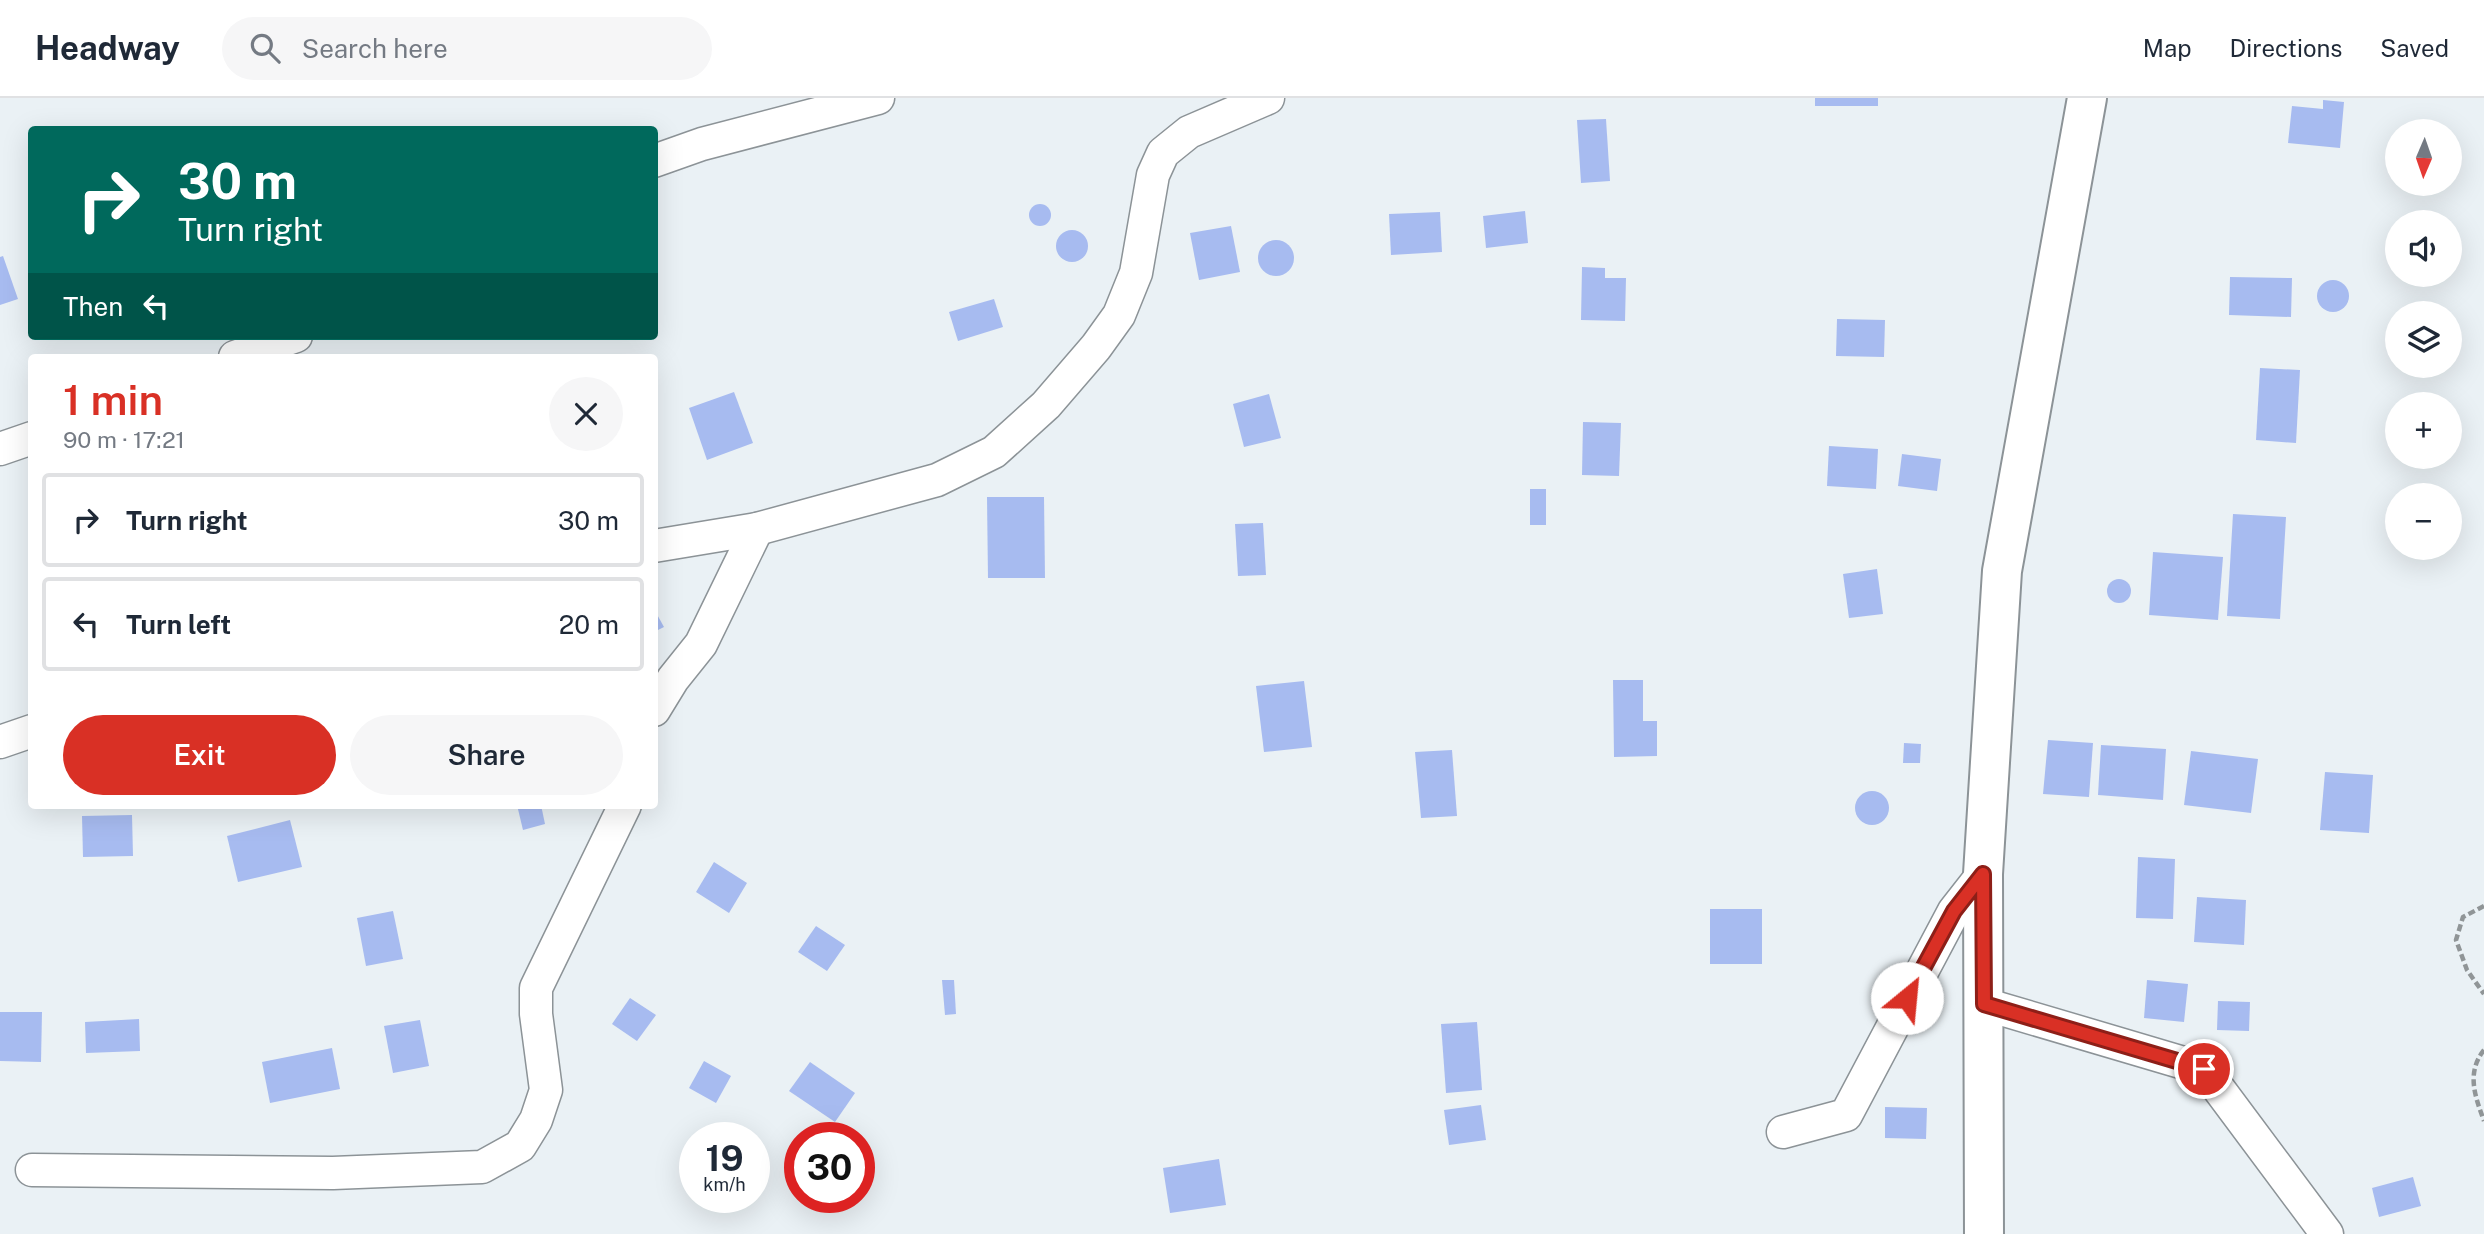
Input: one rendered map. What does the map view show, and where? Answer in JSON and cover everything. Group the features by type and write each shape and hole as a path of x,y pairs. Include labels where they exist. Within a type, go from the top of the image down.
{"main road":[{"path":"1984,1234 1983,874 2002,571 2087,98"}],"street":[{"path":"658,160 702,144 878,98"},
{"path":"658,545 757,529 937,480 994,452 1046,405 1096,347 1119,315 1136,273 1153,175 1163,153 1189,132 1268,98"},
{"path":"244,354 284,340"},
{"path":"0,449 28,440"},
{"path":"658,703 673,679 701,644 757,529"},
{"path":"0,742 28,732"},
{"path":"32,1170 333,1173 482,1167 520,1146 536,1121 546,1090 536,1014 536,988 623,809"},
{"path":"1783,1132 1846,1115 1954,911 1983,874"},
{"path":"1984,1004 2204,1069 2327,1234"}],"path":[{"path":"2484,906 2463,917 2456,940 2467,970 2484,994"},
{"path":"2484,1051 2475,1061 2472,1089 2484,1121"}],"building":[{"path":"1815,98 1878,98 1878,106 1815,106"},
{"path":"2323,100 2344,102 2340,148 2288,143 2292,106 2323,109"},
{"path":"1606,119 1610,181 1581,183 1577,120"},
{"path":"1036,204 1044,204 1051,211 1051,219 1044,226 1036,226 1029,219 1029,211"},
{"path":"1525,211 1528,243 1486,248 1483,216"},
{"path":"1440,212 1442,252 1391,255 1389,214"},
{"path":"1231,226 1240,272 1199,280 1190,233"},
{"path":"1072,230 1083,235 1088,246 1083,257 1072,262 1061,257 1056,246 1061,235"},
{"path":"1276,240 1288,246 1294,258 1288,270 1276,276 1264,270 1258,258 1264,246"},
{"path":"3,256 18,299 0,305 0,257"},
{"path":"1582,267 1605,268 1605,278 1626,278 1625,321 1581,320"},
{"path":"2230,277 2292,278 2291,317 2229,315"},
{"path":"2333,280 2344,285 2349,296 2344,307 2333,312 2322,307 2317,296 2322,285"},
{"path":"994,299 1003,327 958,341 949,312"},
{"path":"1837,319 1885,320 1884,357 1836,356"},
{"path":"2260,368 2300,370 2296,443 2256,440"},
{"path":"734,392 753,443 707,460 689,408"},
{"path":"1269,394 1281,438 1244,447 1233,404"},
{"path":"1583,422 1621,423 1619,476 1582,475"},
{"path":"1829,446 1878,449 1876,489 1827,486"},
{"path":"1902,454 1941,459 1937,491 1898,486"},
{"path":"1530,489 1546,489 1546,525 1530,525"},
{"path":"987,497 1044,497 1045,578 988,578"},
{"path":"2233,514 2286,517 2280,619 2227,616"},
{"path":"1263,523 1266,575 1238,576 1235,524"},
{"path":"2153,552 2223,557 2218,620 2149,615"},
{"path":"1877,569 1883,614 1849,618 1843,574"},
{"path":"2119,579 2128,582 2131,591 2128,600 2119,603 2110,600 2107,591 2110,582"},
{"path":"658,616 664,627 658,630"},
{"path":"1613,680 1643,680 1643,721 1657,721 1657,756 1614,757"},
{"path":"1304,681 1312,747 1264,752 1256,686"},
{"path":"2048,740 2093,743 2089,797 2043,794"},
{"path":"1904,743 1921,744 1920,763 1903,763"},
{"path":"2101,745 2166,749 2163,800 2098,795"},
{"path":"1452,750 1457,816 1421,818 1415,752"},
{"path":"2191,751 2258,759 2251,813 2184,805"},
{"path":"2325,772 2373,775 2369,833 2320,830"},
{"path":"1872,791 1884,796 1889,808 1884,820 1872,825 1860,820 1855,808 1860,796"},
{"path":"518,809 542,809 545,824 523,830"},
{"path":"132,815 133,856 83,857 82,816"},
{"path":"290,820 302,867 238,882 227,836"},
{"path":"2138,857 2175,859 2173,919 2136,918"},
{"path":"714,862 747,883 729,913 696,892"},
{"path":"2197,897 2246,900 2244,945 2194,942"},
{"path":"1710,909 1762,909 1762,964 1710,964"},
{"path":"393,911 403,959 366,966 357,918"},
{"path":"816,926 845,945 827,971 798,952"},
{"path":"942,980 954,980 956,1014 945,1015"},
{"path":"2147,980 2188,984 2184,1022 2144,1018"},
{"path":"630,998 656,1015 637,1041 612,1024"},
{"path":"2218,1001 2250,1002 2249,1031 2217,1030"},
{"path":"0,1012 42,1012 41,1062 0,1061"},
{"path":"139,1019 140,1051 86,1053 85,1022"},
{"path":"420,1020 429,1066 393,1073 384,1026"},
{"path":"1477,1022 1482,1090 1446,1093 1441,1024"},
{"path":"332,1048 340,1089 270,1103 262,1062"},
{"path":"704,1061 731,1076 716,1103 689,1088"},
{"path":"810,1062 855,1093 835,1122 789,1091"},
{"path":"1481,1105 1486,1140 1449,1145 1444,1110"},
{"path":"1885,1107 1927,1108 1926,1139 1885,1138"},
{"path":"1219,1159 1226,1205 1170,1213 1163,1168"},
{"path":"2413,1177 2421,1206 2379,1217 2372,1188"}],"route":[{"path":"1907,998 1954,911 1983,874 1984,1004 2204,1069"}]}
